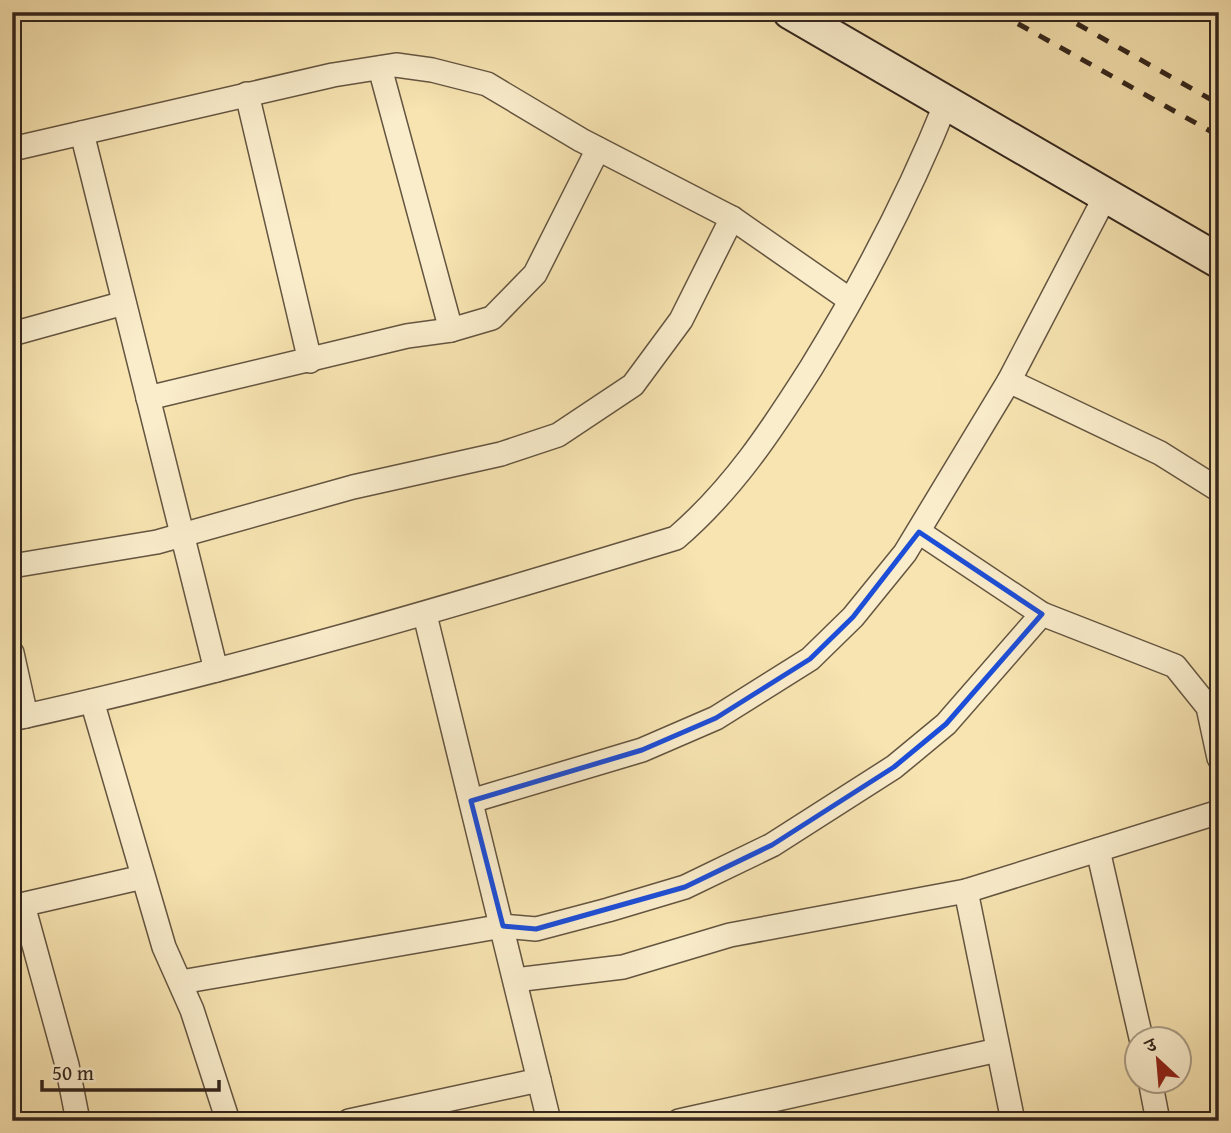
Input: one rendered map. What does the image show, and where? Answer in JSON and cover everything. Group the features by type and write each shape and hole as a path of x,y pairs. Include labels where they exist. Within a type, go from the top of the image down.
{"street":[{"path":"790,12 1219,261"},
{"path":"12,149 247,94 396,65 432,71 487,84 598,149 732,218 850,300"},
{"path":"380,68 452,330"},
{"path":"247,94 310,360"},
{"path":"12,653 19,717 92,702 425,615 676,538 703,515 765,442 850,300 914,183 946,103"},
{"path":"82,133 216,670"},
{"path":"148,398 407,336 452,330 492,318 535,274 598,149"},
{"path":"471,800 642,750 716,718 810,659 853,617 905,553 919,531 1009,381 1105,195"},
{"path":"12,566 182,535 353,487 501,454 558,435 633,385 681,320 732,218"},
{"path":"12,334 124,303"},
{"path":"1009,381 1160,453 1219,490"},
{"path":"919,531 1042,614 1175,666 1208,707 1218,753"},
{"path":"181,982 503,926 536,929 685,887 772,845 874,781 946,723 1042,614"},
{"path":"425,615 549,1121"},
{"path":"92,702 164,947 181,982 228,1121"},
{"path":"515,980 623,967 730,935 966,891 1219,812"},
{"path":"1098,850 1138,1024"},
{"path":"78,1121 67,1065 18,906 143,877"},
{"path":"966,891 1013,1121"},
{"path":"679,1121 998,1050"},
{"path":"349,1121 539,1080"},
{"path":"1153,1094 1158,1121"}],"highlighted area":[{"path":"919,532 1042,614 946,724 894,767 772,845 685,887 536,929 503,926 471,801 642,750 716,718 810,659 853,617"}],"railway":[{"path":"997,12 1219,136"},
{"path":"1056,12 1219,104"}]}
